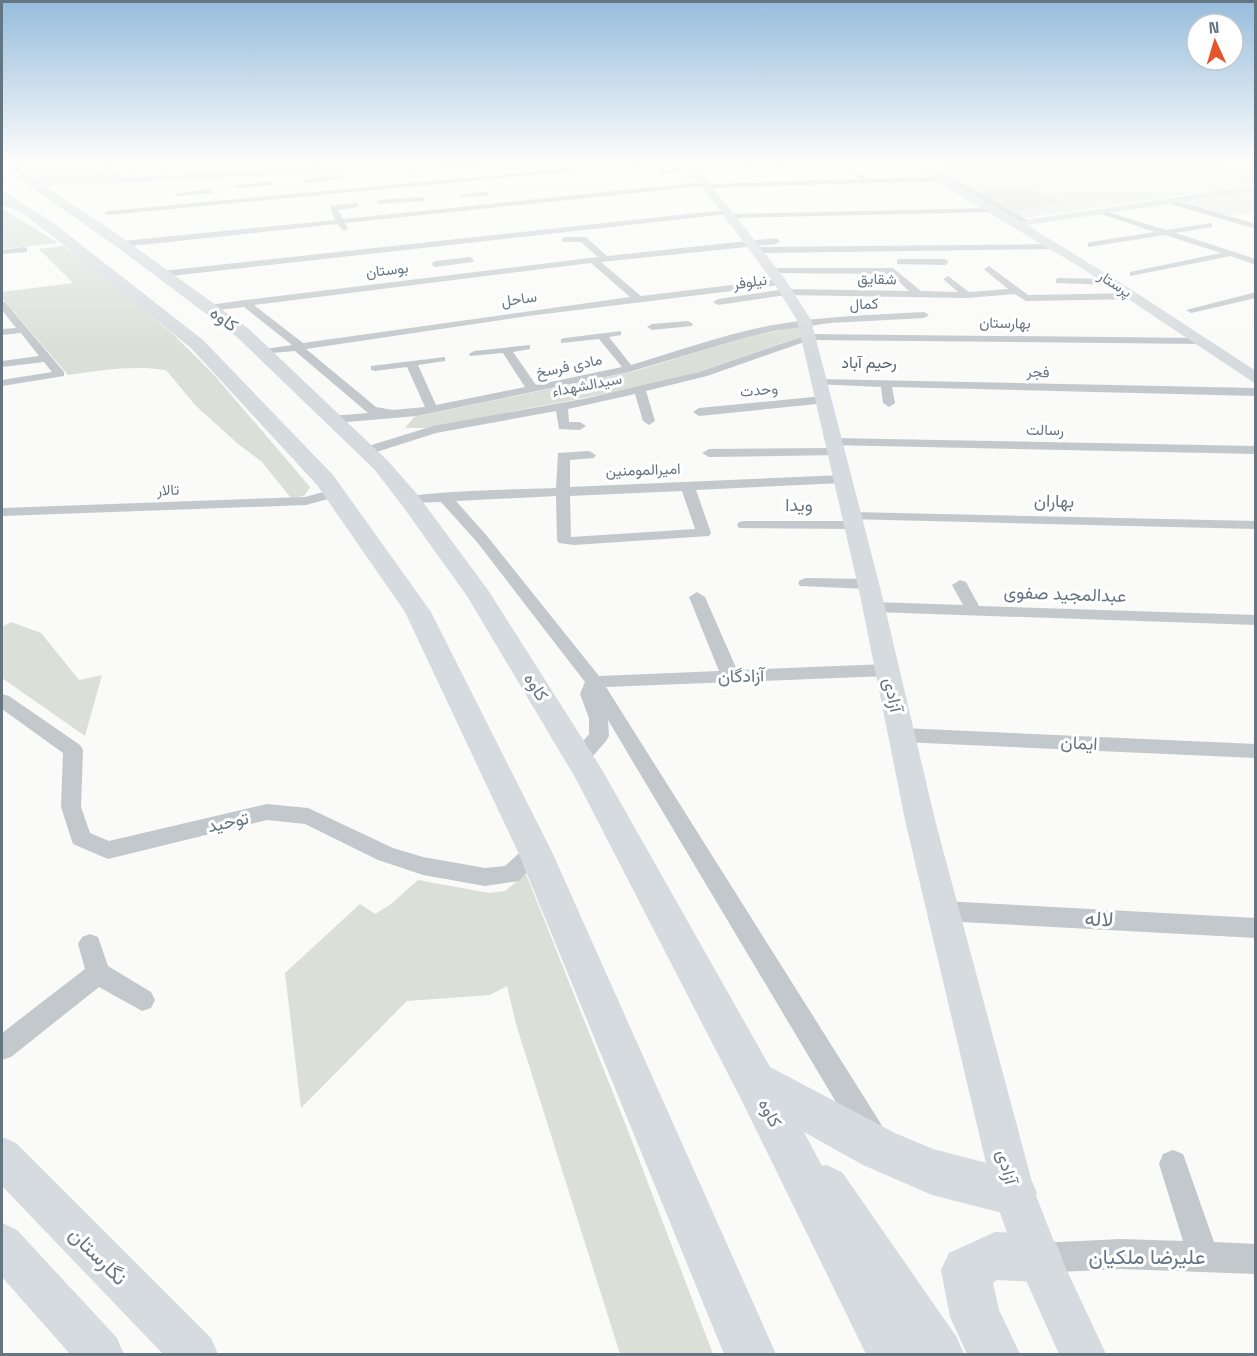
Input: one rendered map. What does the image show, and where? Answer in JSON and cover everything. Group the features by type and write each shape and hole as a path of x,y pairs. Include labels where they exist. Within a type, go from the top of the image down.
{"main road":[{"name":"کاوه","path":"52,224 197,344 325,480 418,612 535,852 750,1354"},
{"name":"کاوه","path":"76,224 122,244 243,333 368,451 409,499 479,596 580,758 755,1082 893,1354"},
{"name":"آزادی","path":"738,224 779,282 807,330 871,596 942,911 1014,1193 1038,1258 1083,1354"},
{"name":"پرستار","path":"1017,224 1135,296 1256,379"},
{"path":"755,1082 879,1149 932,1172 1014,1193"},
{"path":"755,1082 938,1354"},
{"name":"نگارستان","path":"2,1157 195,1354"},
{"path":"2,1245 101,1354"},
{"path":"994,1354 975,1317 966,1270 995,1256 1038,1258"}],"street":[{"path":"122,244 297,224"},
{"path":"342,224 345,230"},
{"path":"162,274 317,261 623,224"},
{"name":"بوستان","path":"209,308 594,261 605,259 670,224"},
{"path":"808,224 891,249 1057,247"},
{"path":"1141,224 1256,262"},
{"path":"1091,245 1209,225"},
{"path":"326,232 369,228"},
{"path":"955,238 1040,237"},
{"path":"565,240 584,239 605,259"},
{"path":"848,240 900,239"},
{"path":"882,240 891,249"},
{"path":"589,244 601,242"},
{"path":"1028,248 1041,260"},
{"path":"906,249 918,262"},
{"path":"2,252 24,250"},
{"path":"1133,274 1231,254 1256,252"},
{"path":"435,264 470,260"},
{"path":"594,261 638,299"},
{"path":"455,262 466,275"},
{"path":"900,262 945,262"},
{"path":"989,269 1026,298 1135,296"},
{"path":"779,282 893,271 919,295"},
{"path":"948,279 967,295 1015,291"},
{"path":"1059,281 1112,282"},
{"name":"شقایق","path":"779,282 888,294 967,295"},
{"name":"ساحل","path":"263,352 299,345 638,299 779,282"},
{"name":"نیلوفر","path":"718,302 779,282"},
{"path":"985,282 998,292"},
{"path":"877,285 888,294"},
{"path":"1191,310 1256,295"},
{"path":"1062,298 1079,307"},
{"path":"245,303 299,345 299,349 372,410 417,412"},
{"path":"2,304 60,374 2,383"},
{"name":"کمال","path":"807,330 924,315"},
{"path":"652,327 686,334"},
{"path":"1055,328 1069,339"},
{"path":"2,332 24,330"},
{"name":"مادی فرسخ","path":"335,419 417,412 629,369 686,334 742,335 807,330"},
{"name":"بهارستان","path":"807,330 1202,341"},
{"name":"سیدالشهداء","path":"368,451 432,430 640,390 703,374 807,330"},
{"path":"565,341 617,333"},
{"path":"601,335 629,369"},
{"path":"474,354 526,347"},
{"path":"506,350 532,388"},
{"path":"2,365 47,358"},
{"path":"375,368 441,359"},
{"path":"411,363 432,409"},
{"path":"886,384 889,403"},
{"name":"فجر","path":"821,391 886,384 1256,392"},
{"path":"640,390 649,421"},
{"name":"وحدت","path":"699,412 821,391"},
{"path":"562,405 563,426 580,426"},
{"path":"417,412 392,420 391,429 399,434 432,430"},
{"name":"رسالت","path":"710,453 835,447 1256,450"},
{"path":"1087,447 1098,464"},
{"path":"589,455 563,456 563,490 569,540 704,533 687,485"},
{"name":"امیرالمومنین","path":"409,499 563,490 843,479"},
{"name":"تالار","path":"2,512 295,502 334,493"},
{"path":"444,496 482,538 594,682 879,1149"},
{"name":"ویدا","path":"744,525 853,520"},
{"name":"بهاران","path":"853,520 1256,525"},
{"name":"عبدالمجید صفوی","path":"806,583 871,596 974,611 1256,620"},
{"path":"960,585 974,611"},
{"path":"697,597 730,676"},
{"name":"آزادگان","path":"594,682 887,670"},
{"path":"580,758 599,736 598,718 590,701 594,682"},
{"name":"توحید","path":"2,700 73,750 70,807 81,838 108,850 267,812 308,816 386,855 423,866 485,877 511,875 535,852"},
{"name":"ایمان","path":"902,735 1256,752"},
{"name":"لاله","path":"942,911 1256,928"},
{"path":"90,944 98,973 142,1000"},
{"path":"2,1047 98,973"},
{"path":"1173,1164 1204,1257"},
{"name":"علیرضا ملکیان","path":"1038,1258 1121,1254 1256,1259"}],"shaded area":[{"path":"2,224 28,224 58,243 2,249"},
{"path":"63,246 102,275 175,336 215,376 310,487 304,496 291,498 262,462 195,405 166,370 129,368 68,375 2,298 2,292 73,283 39,249"},
{"path":"801,326 802,336 696,373 641,387 426,428 405,428 414,417 635,371 747,337"},
{"path":"11,622 41,633 79,680 102,675 85,736 2,678 2,627"},
{"path":"526,874 627,1128 713,1354 620,1354 516,1024 507,986 490,995 407,1001 301,1108 285,973 360,904 375,914 391,904 418,880 489,893 505,891"}],"district":[{"name":"رحیم آباد","path":"869,362"}]}
